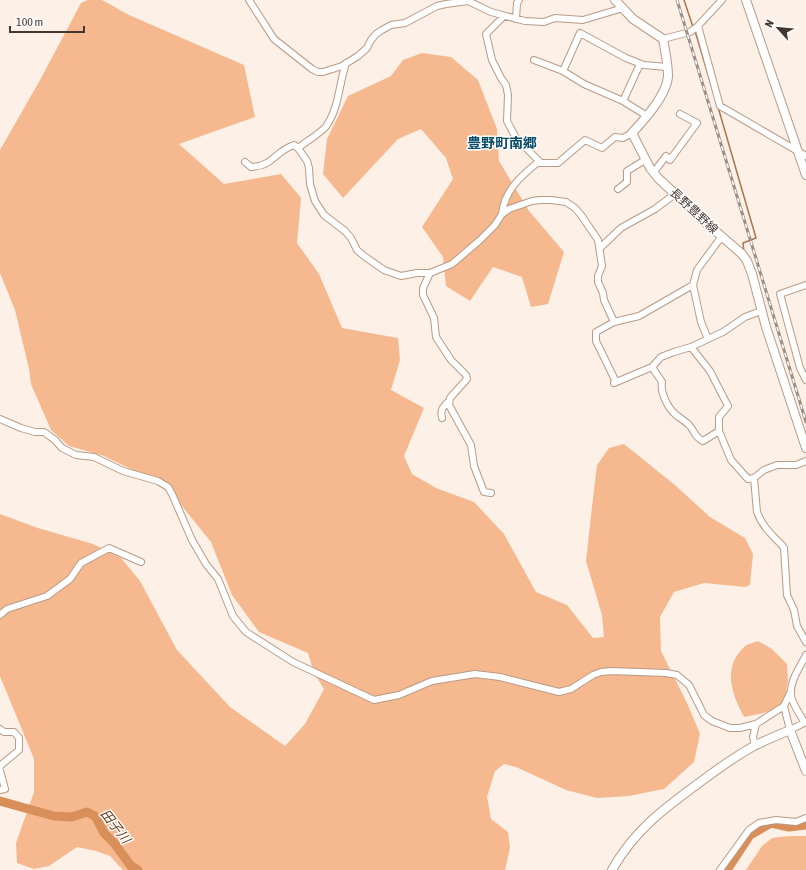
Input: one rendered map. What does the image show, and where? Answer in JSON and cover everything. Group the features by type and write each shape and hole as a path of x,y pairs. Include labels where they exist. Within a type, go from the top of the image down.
{"main road":[{"path":"616,0 633,19 663,38 667,67 668,78 663,91 647,116 632,133"},
{"path":"746,0 802,154 806,175"},
{"name":"長野豊野線","path":"632,133 645,160 654,172 675,194 742,254 747,261 752,274 761,311 806,448"},
{"path":"612,870 622,853 646,824 681,796 733,759 755,746 790,730 806,771"}],"street":[{"path":"248,0 274,39 312,69 323,72 346,63 358,56 376,34 391,25 405,23 437,6 455,1 468,0 481,8 504,16 544,22 555,18 583,20 623,8"},
{"path":"516,19 517,3 520,0"},
{"path":"663,38 690,32 698,26 722,0"},
{"path":"504,16 486,34 492,60 506,85 508,95 507,120 516,138 541,163"},
{"path":"562,71 580,33 583,20"},
{"path":"698,26 720,106 802,154"},
{"path":"580,33 640,64 667,67"},
{"path":"534,60 562,71 584,84 623,101 647,116"},
{"path":"298,148 327,126 337,103 340,82 346,63"},
{"path":"623,101 640,64"},
{"path":"654,172 666,156 670,160 697,123 680,114"},
{"path":"502,214 511,188 520,176 537,162 558,164 585,140 602,148 615,137 623,138 632,133"},
{"path":"245,162 251,167 257,167 268,163 289,146 294,144 307,161 310,184 315,201 324,215 345,231 351,238 357,250 374,263 393,274 401,276 417,273 430,273 452,264 480,240 508,209 532,201 551,200 566,202 575,208 581,215 598,240 602,266 598,276 598,282 614,322"},
{"path":"618,189 627,182 627,171 645,160"},
{"path":"600,248 621,228 655,209 675,194"},
{"path":"708,339 701,322 693,285 697,270 722,236"},
{"path":"430,273 423,288 423,294 434,318 436,337 452,360 466,374 467,379 442,408 442,418"},
{"path":"693,285 639,316 614,322 596,332 596,341 615,382 652,367 661,357 691,347 723,332 745,317 761,311"},
{"path":"806,285 780,294 800,368 806,380"},
{"path":"691,347 710,371 728,406 719,417 719,432 731,460 748,479 754,478 764,470 777,465 796,465 806,460"},
{"path":"652,367 662,382 661,386 664,398 675,414 689,424 697,438 703,441 719,432"},
{"path":"449,401 449,405 471,445 474,466 484,492 491,493"},
{"path":"0,420 35,432 44,432 55,440 62,448 70,452 83,456 94,457 123,471 158,481 168,487 192,540 206,564 218,579 234,616 246,632 293,662 374,700 403,693 432,681 475,674 500,677 559,692 571,689 593,675 601,672 666,673 677,675 689,685 704,715 712,721 730,728 740,728 756,724 784,706 791,691 793,681 806,654"},
{"path":"754,478 757,512 759,517 784,548 787,595 794,610 797,626 806,642"},
{"path":"0,615 6,609 47,596 70,579 82,563 109,548 141,562"},
{"path":"784,706 790,730 805,722 792,697 791,691"},
{"path":"755,746 753,738 756,724"},
{"path":"0,729 4,732 14,732 19,738 19,750 0,766"},
{"path":"0,770 5,789 0,790"},
{"path":"720,870 749,830 759,822 776,820 796,822 806,818"}],"shaded area":[{"path":"88,0 102,0 129,15 244,65 255,117 179,144 224,184 281,174 301,198 297,243 319,274 342,328 398,338 400,360 391,390 424,408 404,456 412,474 436,488 474,502 504,534 536,592 567,605 593,638 604,637 602,615 586,561 597,465 609,448 624,444 676,486 710,517 745,538 753,554 750,585 745,587 704,583 674,592 660,617 661,651 687,703 700,734 694,762 664,789 629,796 597,798 566,790 516,767 504,764 495,771 487,797 491,819 508,832 510,848 505,870 123,870 110,856 77,847 49,866 34,869 17,863 16,843 34,792 34,759 0,676 0,514 38,528 93,544 121,558 140,581 177,650 230,707 285,746 305,724 324,689 314,673 308,653 259,632 232,595 211,542 173,495 149,478 104,456 69,446 51,430 31,384 29,369 15,310 0,273 0,150 40,80 81,3"},
{"path":"422,53 451,57 478,80 497,129 499,161 529,211 564,252 548,304 531,307 522,277 493,267 470,301 446,286 443,257 422,227 453,179 446,158 421,129 398,139 343,198 323,174 327,139 348,96 391,76 403,60"},
{"path":"758,641 772,649 787,664 788,681 783,709 744,717 733,691 731,673 737,655 748,644"},
{"path":"806,836 806,870 746,870 762,846 772,838"}],"waterway":[{"path":"684,0 693,27"},
{"path":"695,31 712,88"},
{"path":"718,107 756,238 743,243 744,252"},
{"name":"田子川","path":"0,801 54,816 72,817 87,812 95,816 104,833 114,843 131,866 138,870"},
{"name":"田子川","path":"727,870 750,835 771,823 789,827 806,825"}],"railway":[{"path":"677,0 806,422"}],"district":[{"name":"豊野町南郷","path":"502,143"}]}
